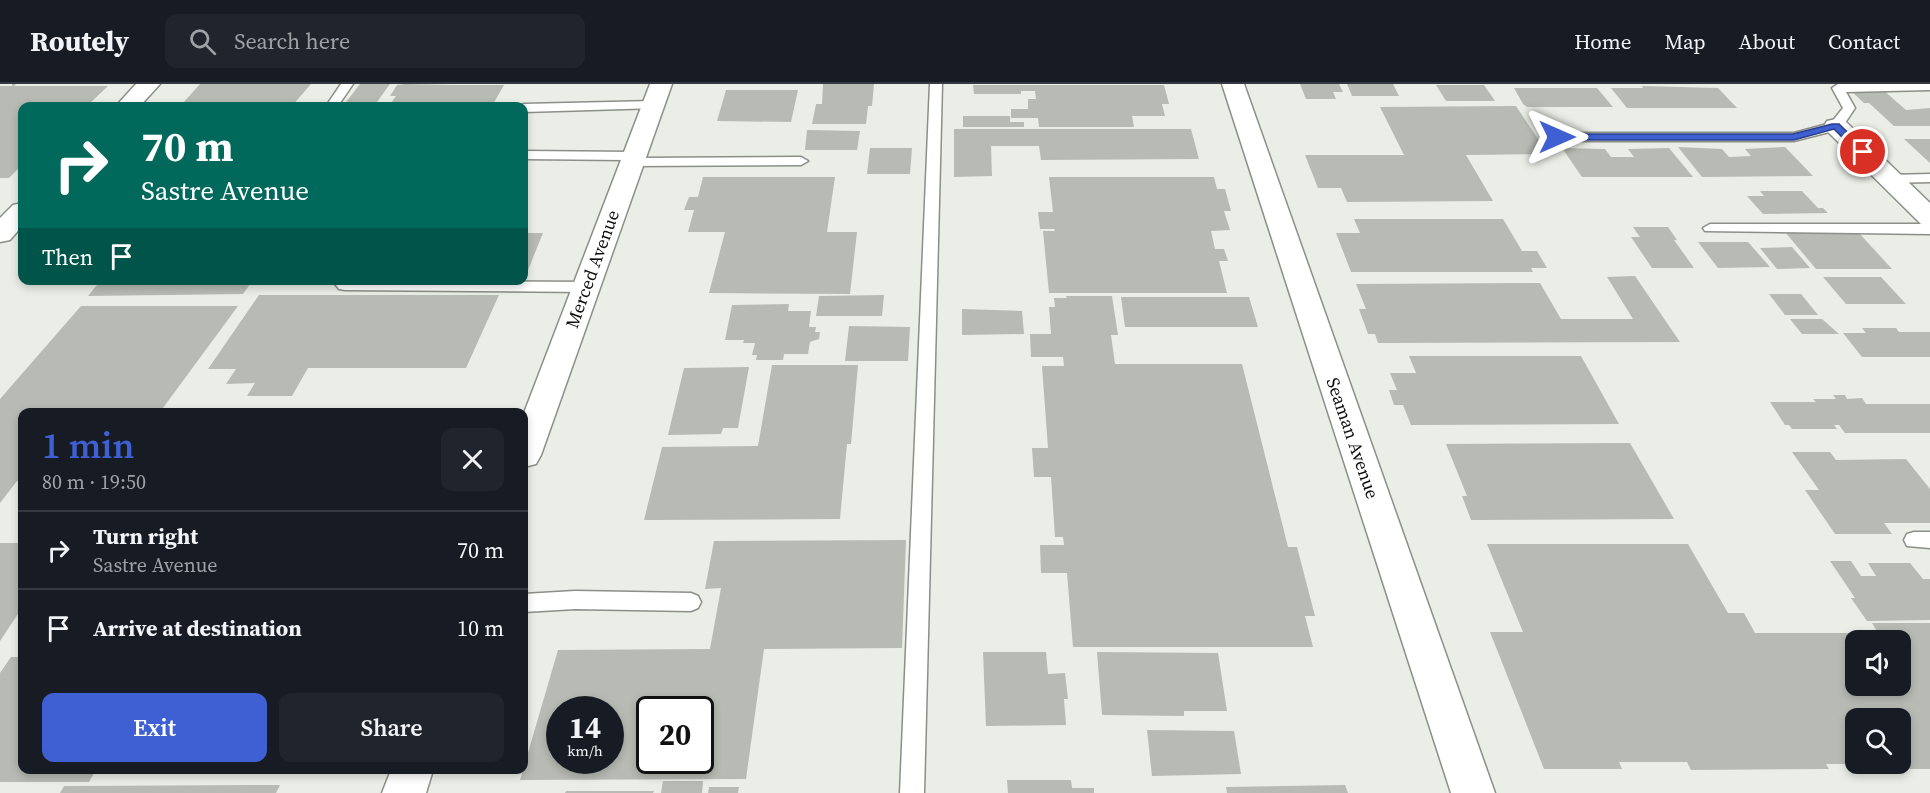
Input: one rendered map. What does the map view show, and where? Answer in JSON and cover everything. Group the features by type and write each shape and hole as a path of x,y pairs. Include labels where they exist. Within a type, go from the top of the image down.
{"street":[{"path":"131,102 149,84"},
{"name":"Seaman Avenue","path":"1233,84 1473,793"},
{"name":"Merced Avenue","path":"528,444 657,95"},
{"path":"1836,126 1930,218"},
{"path":"0,234 18,215"},
{"path":"404,793 411,774"}],"lane":[{"path":"335,102 347,84"},
{"path":"912,793 936,84"},
{"path":"1557,137 1794,137 1836,126 1849,108 1839,88 1930,87"},
{"path":"528,108 657,95"},
{"path":"1572,126 1836,126"},
{"path":"528,155 801,161"},
{"path":"1890,178 1930,178"},
{"path":"1710,228 1930,230"},
{"path":"345,285 585,287"},
{"path":"528,603 575,600 691,602"}],"building":[{"path":"16,84 14,86 108,86 91,102 18,102 18,169 9,178 0,178 0,86"},
{"path":"200,84 311,84 295,102 184,102"},
{"path":"360,84 390,84 377,102 346,102"},
{"path":"823,84 874,84 872,106 868,106 866,124 812,124 816,104 822,104"},
{"path":"1300,84 1339,84 1343,92 1333,92 1336,99 1306,99"},
{"path":"1347,84 1393,84 1399,96 1352,96"},
{"path":"397,85 504,85 494,102 392,102 396,96 390,96"},
{"path":"973,85 1164,85 1169,104 1162,104 1165,116 1132,116 1134,127 1039,127 1038,118 1011,118 1011,109 1028,109 1028,99 1036,99 1035,91 1021,91 1021,94 974,94"},
{"path":"1436,85 1484,85 1495,101 1446,101"},
{"path":"1642,86 1718,88 1737,108 1627,108 1611,88 1643,88"},
{"path":"1514,88 1597,88 1613,107 1527,107"},
{"path":"1849,89 1882,89 1906,110 1930,108 1930,126 1894,126 1869,103 1864,103"},
{"path":"726,90 798,90 791,122 717,121"},
{"path":"1516,106 1548,154 1466,155 1493,201 1347,202 1341,188 1318,188 1305,155 1404,155 1380,107"},
{"path":"963,116 1010,116 1010,122 1024,122 1024,127 963,127"},
{"path":"954,129 1191,129 1199,159 1041,160 1039,146 991,146 992,176 954,177"},
{"path":"807,130 860,131 857,150 805,150"},
{"path":"1904,139 1930,139 1930,163"},
{"path":"1678,147 1722,149 1729,157 1751,156 1745,149 1785,147 1813,176 1702,177"},
{"path":"870,148 912,148 910,174 867,174"},
{"path":"1562,148 1605,149 1611,157 1634,157 1628,149 1669,148 1693,177 1582,177"},
{"path":"703,177 835,177 827,232 857,232 850,294 709,293 725,232 688,232 694,210 684,210 689,197 698,197"},
{"path":"1049,177 1214,177 1217,189 1225,189 1231,211 1224,211 1230,230 1211,231 1215,249 1224,249 1228,261 1219,261 1227,293 1049,293 1043,231 1055,231 1054,229 1040,229 1038,212 1053,212"},
{"path":"1760,191 1802,191 1818,208 1823,208 1828,213 1763,214 1747,196 1764,196"},
{"path":"1354,219 1503,219 1522,251 1537,251 1547,268 1531,268 1533,272 1351,272 1336,233 1360,233"},
{"path":"1633,227 1668,227 1677,240 1674,240 1694,268 1652,268 1631,237 1640,237"},
{"path":"1785,232 1858,232 1892,269 1816,269"},
{"path":"528,233 543,233 528,270"},
{"path":"1698,242 1748,242 1770,267 1718,268"},
{"path":"1792,247 1810,268 1777,269 1760,248"},
{"path":"1635,276 1680,342 1378,343 1375,334 1368,334 1359,309 1366,309 1356,284 1540,283 1561,319 1633,319 1607,277"},
{"path":"1823,277 1881,277 1906,304 1846,304"},
{"path":"97,285 249,285 243,294 88,296"},
{"path":"1769,294 1801,294 1818,315 1785,315"},
{"path":"259,295 499,295 466,368 308,368 292,396 247,396 255,383 226,384 236,369 208,369"},
{"path":"884,295 882,316 816,316 819,296"},
{"path":"1066,296 1112,296 1118,335 1111,335 1115,364 1242,364 1288,547 1297,547 1315,616 1305,616 1313,647 1073,647 1067,573 1041,573 1040,545 1064,545 1063,537 1055,537 1051,477 1034,477 1032,448 1048,448 1042,366 1064,366 1063,357 1031,357 1030,334 1051,334 1049,307 1055,307 1054,298 1067,298"},
{"path":"1121,297 1249,297 1258,327 1125,327"},
{"path":"789,304 788,311 811,311 809,327 816,327 815,332 820,332 819,339 810,342 808,354 784,354 783,360 756,360 757,355 752,355 755,343 743,343 744,340 725,340 732,305"},
{"path":"81,306 238,306 163,408 18,408 18,481 0,503 0,399"},
{"path":"962,309 1022,311 1024,334 962,335"},
{"path":"1790,319 1822,319 1839,334 1802,334"},
{"path":"849,326 910,327 908,361 845,361"},
{"path":"1862,328 1896,328 1899,332 1930,332 1930,357 1862,357 1843,333 1866,333"},
{"path":"1409,356 1581,356 1619,424 1411,425 1403,405 1394,405 1389,390 1397,390 1390,373 1416,373"},
{"path":"772,365 858,365 851,444 847,444 840,519 644,520 662,447 758,446"},
{"path":"749,367 738,428 723,428 721,434 668,435 684,368"},
{"path":"1833,395 1845,395 1847,399 1862,398 1866,404 1930,404 1930,433 1845,433 1839,425 1834,425 1837,429 1792,429 1789,425 1785,425 1770,402 1816,402 1813,399 1836,399"},
{"path":"1630,443 1674,519 1471,520 1462,496 1467,496 1446,444"},
{"path":"1792,452 1830,452 1836,460 1906,459 1930,489 1930,523 1884,523 1892,534 1835,534 1805,490 1819,490"},
{"path":"906,540 902,648 764,649 746,779 520,780 522,774 528,774 528,753 558,650 710,649 721,588 705,589 714,541"},
{"path":"0,543 18,543 18,614 0,641"},
{"path":"1487,544 1688,544 1728,613 1744,613 1755,633 1845,633 1845,696 1911,696 1911,630 1876,630 1872,623 1930,623 1930,769 1911,769 1911,708 1845,708 1845,764 1826,764 1829,769 1691,770 1687,762 1619,762 1622,769 1544,769 1490,632 1523,632"},
{"path":"1830,561 1851,561 1861,576 1876,576 1868,563 1910,563 1923,579 1930,579 1930,620 1867,621 1851,598 1855,598"},
{"path":"983,652 1046,652 1048,674 1065,673 1068,699 1064,699 1066,725 986,726"},
{"path":"1097,652 1218,653 1227,711 1184,711 1184,716 1102,715"},
{"path":"11,657 18,657 18,774 94,774 89,782 0,782 0,673"},
{"path":"1147,730 1234,731 1241,774 1152,776"},
{"path":"1007,780 1071,780 1072,788 1094,788 1094,793 1008,793"},
{"path":"663,781 703,781 702,793 661,793"},
{"path":"280,785 276,793 60,793 64,786"},
{"path":"1345,785 1348,793 1227,793 1226,787"},
{"path":"709,787 739,787 738,793 708,793"},
{"path":"566,791 654,791 653,793 565,793"}],"route":[{"path":"1557,137 1794,137 1836,126 1863,152"}]}
